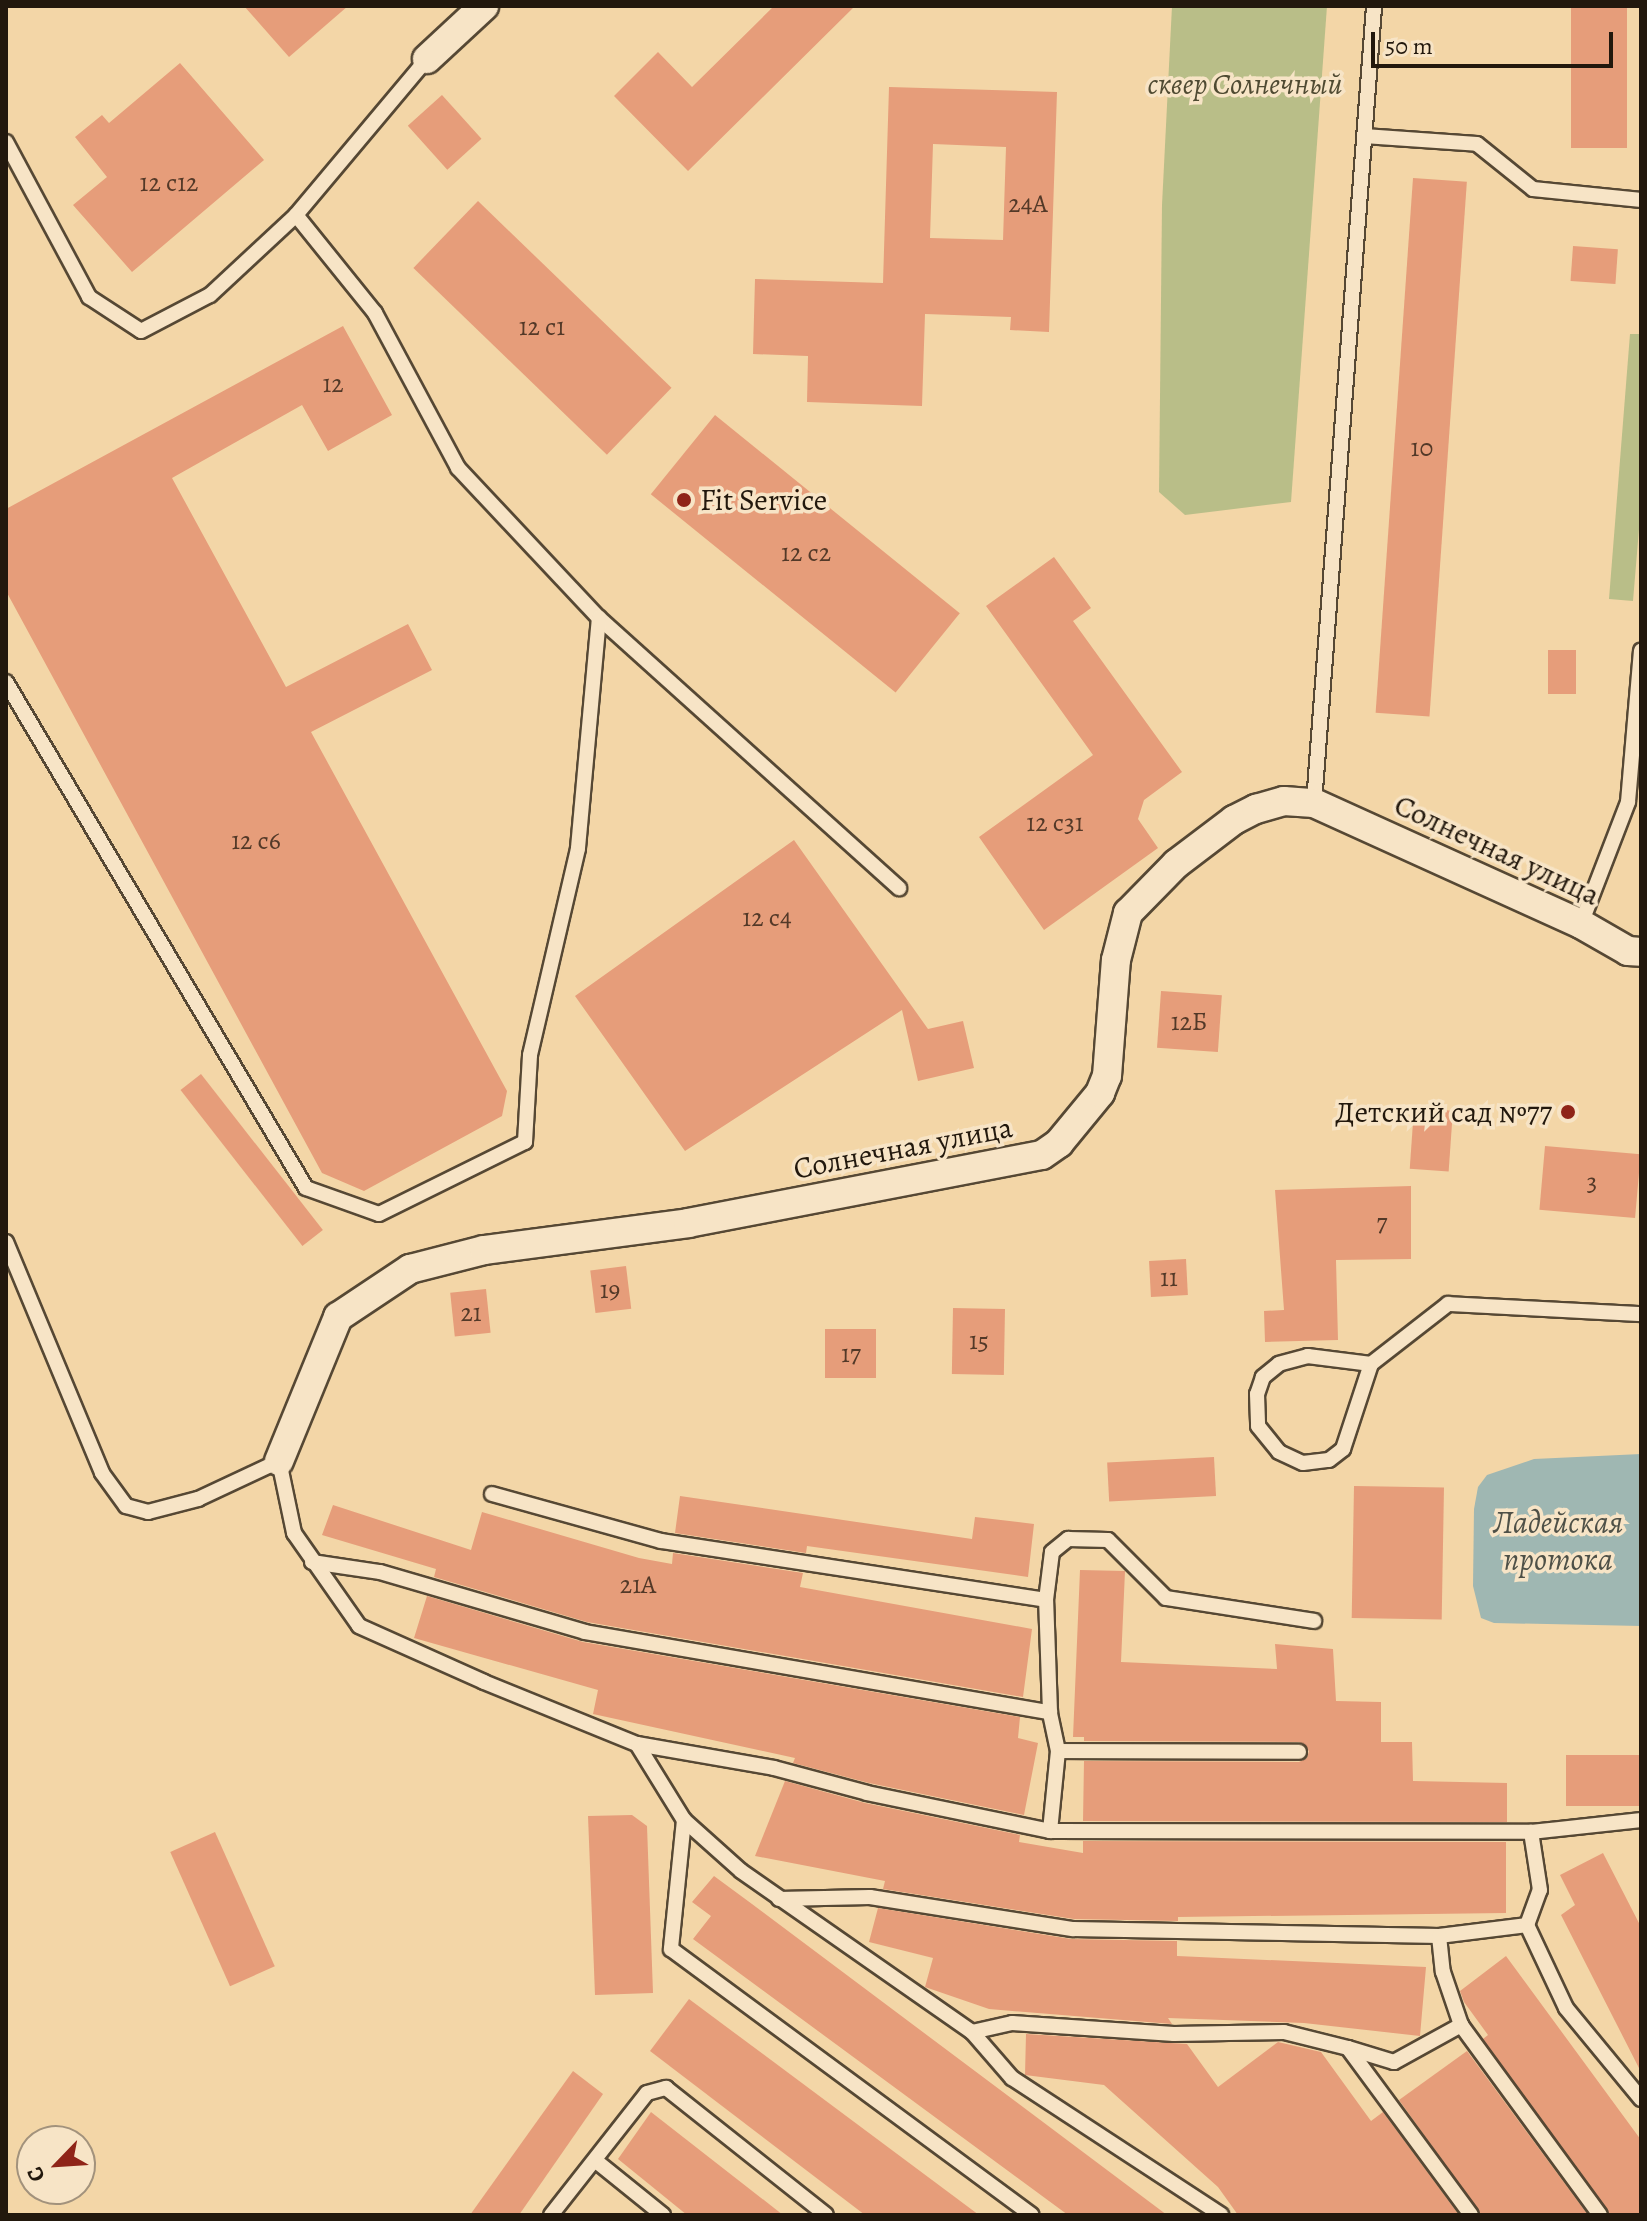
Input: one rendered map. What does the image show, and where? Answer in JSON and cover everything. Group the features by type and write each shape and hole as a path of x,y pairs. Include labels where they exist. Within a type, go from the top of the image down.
{"street":[{"path":"427,59 484,6"},
{"name":"Солнечная улица","path":"279,1461 338,1317 410,1269 484,1250 688,1223 1042,1155 1059,1143 1092,1103 1107,1076 1116,960 1128,913 1176,864 1234,820 1284,801 1314,803 1581,924 1628,951 1641,952"}],"lane":[{"path":"1314,803 1374,6"},
{"path":"6,142 89,297 141,331 210,295 296,215 427,59"},
{"path":"1364,136 1477,144 1533,189 1641,200"},
{"path":"296,215 375,313 458,468 599,618 899,888"},
{"path":"6,682 306,1188 379,1214 525,1142 530,1055 578,848 599,618"},
{"path":"1581,924 1635,802 1641,651"},
{"path":"6,1242 102,1473 126,1506 148,1512 198,1499 279,1461 294,1533 359,1626 484,1682 637,1744 774,1768 867,1793 1050,1831 1531,1832 1641,1820"},
{"path":"1371,1364 1308,1356 1279,1364 1263,1377 1257,1394 1258,1426 1279,1452 1303,1463 1329,1460 1343,1449 1371,1364 1448,1304 1641,1314"},
{"path":"492,1494 661,1541 1046,1600"},
{"path":"1050,1831 1058,1751 1050,1712 1046,1600 1052,1552 1068,1539 1108,1540 1166,1598 1314,1621"},
{"path":"312,1562 380,1572 585,1632 1050,1712"},
{"path":"637,1744 684,1820 741,1871 972,2032 1012,2078 1220,2214"},
{"path":"1058,1751 1299,1752"},
{"path":"684,1820 671,1949 1032,2215"},
{"path":"1531,1832 1540,1890 1527,1925 1566,2008 1641,2099"},
{"path":"779,1899 870,1897 1073,1929 1439,1936 1527,1925"},
{"path":"1439,1936 1443,1972 1461,2025 1600,2215"},
{"path":"972,2032 1012,2023 1174,2034 1284,2032 1394,2062 1461,2025"},
{"path":"1348,2048 1471,2215"},
{"path":"551,2215 647,2093 666,2088 826,2215"},
{"path":"596,2161 663,2215"}],"green space":[{"name":"сквер Солнечный","path":"1172,6 1327,6 1291,502 1185,515 1159,492 1162,205"},
{"path":"1630,334 1641,334 1641,505 1633,601 1609,599"}],"water":[{"name":"Ладейская протока","path":"1641,1454 1641,1626 1494,1623 1481,1618 1473,1586 1474,1509 1478,1487 1487,1475 1534,1459"}],"building":[{"path":"244,6 348,6 289,57"},
{"path":"774,6 855,6 688,171 614,96 658,52 692,87"},
{"path":"1571,6 1627,6 1627,148 1571,148"},
{"path":"180,63 264,160 132,272 73,205 107,177 75,137 102,115 109,123"},
{"path":"889,87 1057,92 1049,332 1010,330 1011,317 925,314 922,406 807,402 808,356 753,354 755,279 883,283","holes":["933,144 1006,147 1003,240 930,238"]},
{"path":"442,95 481,139 447,170 408,126"},
{"path":"1413,178 1467,182 1429,716 1376,713"},
{"path":"478,201 672,388 607,455 413,268"},
{"path":"1573,246 1618,249 1615,284 1571,281"},
{"path":"343,326 392,415 328,451 302,405 172,478 286,687 408,624 432,670 311,732 507,1091 502,1116 364,1191 322,1173 6,591 6,509"},
{"path":"715,415 960,613 896,693 651,494"},
{"path":"1054,557 1091,608 1073,621 1182,772 1144,800 1138,819 1158,848 1044,930 979,837 1093,755 986,606"},
{"path":"1548,650 1576,650 1576,694 1548,694"},
{"path":"794,840 928,1029 963,1021 974,1068 918,1081 902,1010 685,1151 575,996"},
{"path":"1161,991 1222,995 1218,1052 1157,1048"},
{"path":"201,1074 323,1230 302,1246 181,1090"},
{"path":"1414,1108 1453,1111 1449,1172 1410,1169"},
{"path":"1545,1146 1641,1154 1635,1218 1539,1210"},
{"path":"1411,1186 1411,1259 1336,1260 1338,1340 1265,1342 1264,1311 1284,1310 1275,1190"},
{"path":"1186,1259 1188,1295 1151,1297 1149,1261"},
{"path":"626,1266 631,1309 596,1313 590,1270"},
{"path":"486,1289 491,1333 455,1337 450,1293"},
{"path":"953,1308 1005,1309 1004,1375 952,1374"},
{"path":"825,1329 876,1329 876,1378 825,1378"},
{"path":"1214,1457 1216,1496 1109,1502 1107,1463"},
{"path":"1354,1486 1444,1488 1442,1620 1352,1618"},
{"path":"680,1496 972,1539 975,1517 1034,1524 1028,1577 807,1546 806,1553 675,1533"},
{"path":"333,1505 471,1550 482,1512 639,1558 672,1564 673,1553 803,1573 800,1587 1032,1629 1023,1697 587,1622 434,1577 436,1569 322,1535"},
{"path":"1080,1570 1125,1571 1121,1662 1277,1669 1275,1644 1333,1649 1336,1701 1381,1702 1381,1742 1412,1742 1413,1781 1507,1783 1507,1822 1083,1821 1084,1761 1299,1762 1307,1758 1309,1751 1299,1742 1084,1741 1084,1737 1073,1737"},
{"path":"427,1596 583,1642 1020,1717 1018,1738 1038,1743 1024,1815 869,1783 793,1763 795,1758 593,1714 598,1690 414,1638"},
{"path":"1566,1755 1641,1755 1641,1806 1566,1806"},
{"path":"785,1781 865,1803 1020,1835 1019,1842 1083,1853 1083,1841 1506,1842 1506,1913 1178,1917 1178,1921 1074,1919 883,1889 885,1881 755,1856"},
{"path":"632,1815 647,1826 653,1993 595,1995 588,1816"},
{"path":"215,1832 275,1966 230,1986 170,1852"},
{"path":"1603,1853 1641,1927 1641,2072 1561,1915 1575,1905 1560,1875"},
{"path":"714,1876 1167,2215 1068,2215 693,1939 711,1916 692,1902"},
{"path":"878,1908 1071,1939 1177,1941 1177,1956 1426,1967 1420,2036 1304,2023 1168,2018 1172,2024 989,2009 925,1987 933,1958 869,1942"},
{"path":"1506,1956 1641,2140 1641,2215 1610,2215 1483,2039 1488,2035 1464,2002 1460,1991"},
{"path":"689,1999 979,2215 865,2215 650,2051"},
{"path":"1026,2034 1187,2044 1218,2087 1278,2042 1321,2052 1371,2121 1383,2112 1459,2215 1238,2215 1218,2187 1104,2085 1025,2075"},
{"path":"1467,2051 1588,2215 1481,2215 1399,2100"},
{"path":"573,2071 603,2094 519,2215 470,2215"},
{"path":"651,2112 783,2215 687,2215 618,2159"}],"place":[{"name":"Fit Service","path":"684,500"},
{"name":"Детский сад №77","path":"1568,1112"}]}
